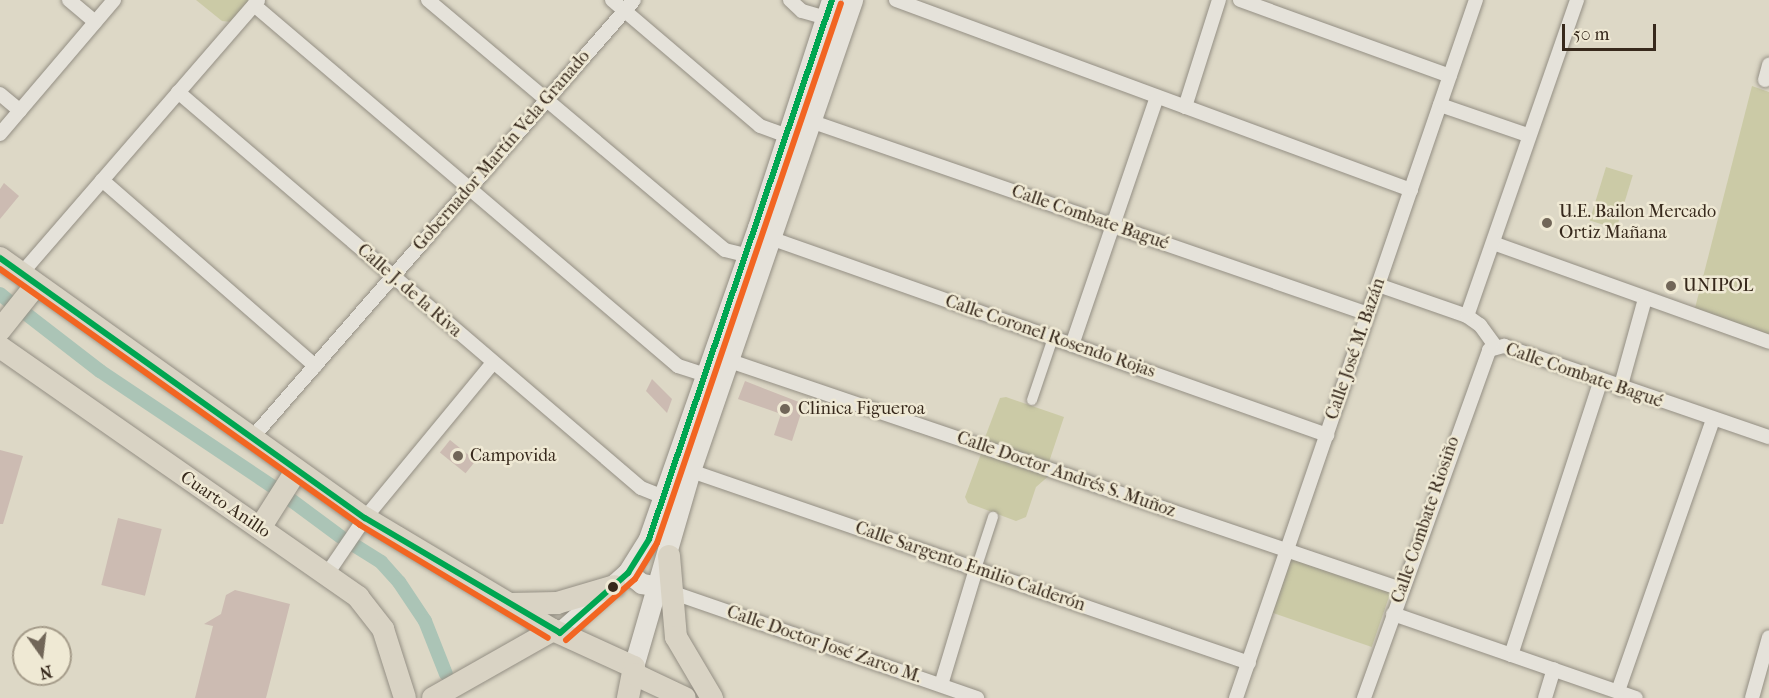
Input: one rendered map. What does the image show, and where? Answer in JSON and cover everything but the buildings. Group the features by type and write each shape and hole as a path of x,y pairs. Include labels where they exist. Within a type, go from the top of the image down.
{"highway":[{"path":"0,258 27,286 252,438 292,477 361,524 557,632 685,698"},
{"path":"4,324 27,286"},
{"name":"Cuarto Anillo","path":"0,347 358,597 382,629 405,698"},
{"path":"260,528 292,477"},
{"path":"669,556 665,589 676,637 712,698"},
{"path":"508,604 557,603 622,579"},
{"path":"435,696 557,632"},
{"path":"628,698 634,670"}],"main road":[{"path":"669,556 691,471 773,239 853,0"},
{"path":"557,632 622,579 666,498 749,256 829,9"},
{"path":"622,579 665,589 634,670"}],"street":[{"path":"69,0 95,22"},
{"path":"0,134 114,0"},
{"path":"428,0 725,250 749,256"},
{"path":"612,0 629,5 760,126 787,136"},
{"path":"790,0 802,11 829,9"},
{"path":"896,0 1411,190"},
{"path":"1185,107 1219,0"},
{"path":"1240,0 1450,76"},
{"name":"Calle José M. Bazán","path":"1236,698 1476,0"},
{"path":"1467,316 1527,135 1577,0"},
{"path":"27,286 102,180 256,2 470,189 678,366 708,376"},
{"name":"Gobernador Martín Vela Granado","path":"252,438 629,5"},
{"path":"1765,80 1769,65"},
{"name":"Calle J. de la Riva","path":"178,92 394,276 492,364 641,488 666,498"},
{"path":"0,94 20,111"},
{"path":"1072,345 1157,96"},
{"path":"1440,105 1527,135"},
{"name":"Calle Combate Bagué","path":"813,122 1368,315"},
{"path":"102,180 315,366"},
{"name":"Calle Coronel Rosendo Rojas","path":"773,239 1326,435"},
{"path":"1493,243 1769,342"},
{"name":"Calle Combate Bagué","path":"1378,285 1467,316 1480,325 1496,347 1769,437"},
{"path":"1620,389 1646,299"},
{"path":"1032,400 1053,338"},
{"name":"Calle Combate Riosiño","path":"1364,698 1483,358 1496,347"},
{"name":"Calle Doctor Andrés S. Muñoz","path":"730,361 1401,589"},
{"path":"327,574 361,524 492,364"},
{"path":"1510,656 1600,382"},
{"path":"1618,691 1713,419"},
{"name":"Calle Sargento Emilio Calderón","path":"691,471 1249,663"},
{"path":"941,686 993,517"},
{"name":"Calle Doctor José Zarco M.","path":"665,589 977,698"},
{"path":"1393,614 1636,698"},
{"path":"1752,698 1769,637"},
{"path":"1545,698 1554,669"}],"green space":[{"path":"196,0 250,0 231,22 222,21"},
{"path":"1752,86 1769,92 1769,335 1694,312"},
{"path":"1606,167 1633,175 1616,229 1590,221"},
{"path":"1006,397 1064,417 1049,462 984,440 1000,398"},
{"path":"982,451 1051,474 1036,487 1026,517 1016,521 968,503 965,497"},
{"path":"1292,556 1391,590 1372,647 1272,613"}],"waterway":[{"path":"0,294 10,302"},
{"path":"25,313 100,371 275,488"},
{"path":"291,500 341,537"},
{"path":"354,545 381,562 399,582 425,621 446,674"}],"transit line":[{"path":"0,258 365,518 560,633 628,573 649,539 832,0"},
{"path":"566,640 635,579 657,543 841,3"},
{"path":"0,269 360,525 548,638"}],"place":[{"name":"U.E. Bailon Mercado Ortiz Mañana","path":"1547,223"},
{"name":"UNIPOL","path":"1671,286"},
{"name":"Clinica Figueroa","path":"785,409"},
{"name":"Campovida","path":"458,456"}]}
